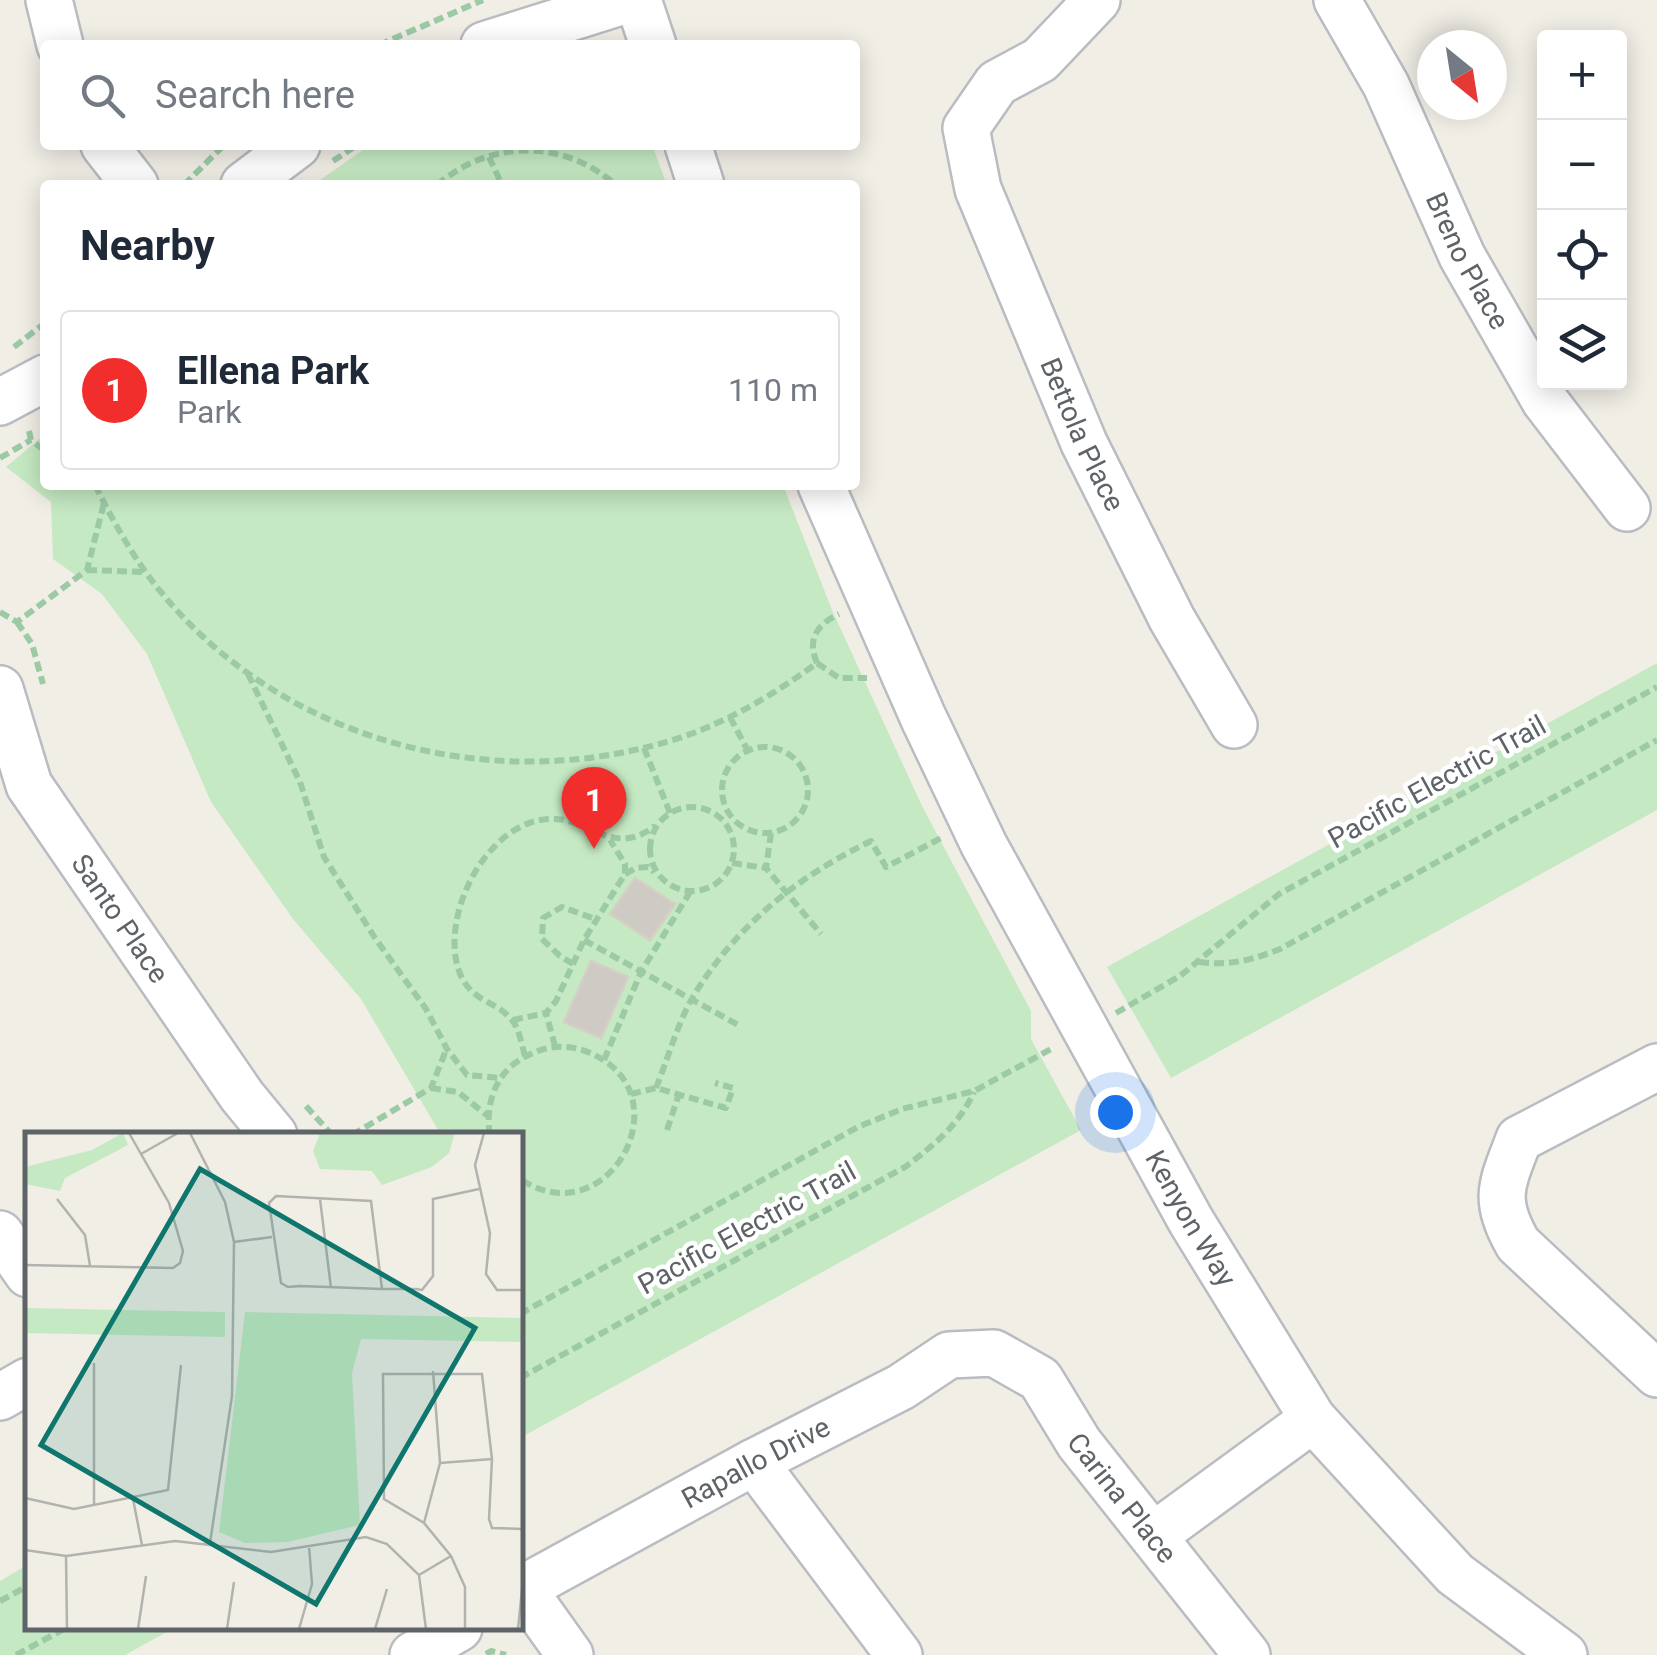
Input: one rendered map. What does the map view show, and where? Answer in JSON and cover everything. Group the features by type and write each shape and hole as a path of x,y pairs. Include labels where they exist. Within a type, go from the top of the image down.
{"street":[{"path":"49,0 59,40"},
{"path":"500,40 627,0"},
{"path":"638,0 651,40"},
{"name":"Bettola Place","path":"1097,0 1040,60 997,83 966,128 978,189 1084,443 1172,619 1234,724"},
{"name":"Breno Place","path":"1336,0 1386,85 1462,256 1545,402 1627,508"},
{"path":"108,150 130,180"},
{"path":"251,180 290,150"},
{"path":"690,150 700,180"},
{"path":"18,414 40,385"},
{"name":"Kenyon Way","path":"823,490 922,717 984,845 1191,1221 1313,1419 1455,1574 1564,1655"},
{"name":"Santo Place","path":"0,690 28,785 242,1096 287,1118"},
{"path":"1657,1068 1519,1138 1502,1184 1503,1218 1518,1244 1657,1374"},
{"path":"0,1234 25,1270"},
{"name":"Rapallo Drive","path":"522,1590 754,1462 900,1387 950,1355 994,1353"},
{"name":"Carina Place","path":"994,1353 1040,1379 1079,1443 1246,1655"},
{"path":"0,1397 25,1383"},
{"path":"1153,1536 1313,1419"},
{"path":"754,1462 899,1655"},
{"path":"522,1590 570,1655"},
{"path":"417,1653 456,1630"}],"path":[{"path":"391,40 483,0"},
{"path":"189,180 219,150"},
{"path":"445,180 489,157 520,150"},
{"path":"538,150 578,158 609,180"},
{"path":"489,157 500,180"},
{"path":"0,355 40,327"},
{"path":"18,414 31,440 40,447"},
{"path":"0,458 31,440"},
{"path":"98,490 127,546 146,572 199,632 247,672 273,691 338,724 421,751 521,763 613,755 730,717 817,664"},
{"path":"87,570 104,502"},
{"path":"17,622 87,570 146,572"},
{"path":"0,612 17,622 32,644 45,693"},
{"path":"849,629 842,612 816,630 812,641 817,664 839,678 870,678 863,661"},
{"path":"247,672 300,782 324,857 467,1074 502,1078"},
{"name":"Pacific Electric Trail","path":"1135,1002 1198,962 1280,894 1657,686"},
{"path":"730,717 748,752"},
{"path":"1198,962 1254,960 1280,948 1657,740"},
{"path":"644,748 670,812"},
{"path":"764,748 777,749 799,764 808,792 798,819 772,832 743,827 725,806 724,779 730,766 748,752 764,748"},
{"path":"610,840 640,837 670,812 689,806 715,813 732,835 732,864 713,886 691,891 670,886 648,868 625,874"},
{"path":"513,1020 546,1013 556,1001 584,940 625,874 620,852 610,840 572,820 538,820 493,848 469,884 454,928 458,970 479,1000 513,1020 525,1056"},
{"path":"655,826 649,852 659,876"},
{"path":"766,868 772,832"},
{"path":"656,1088 692,998 734,938 786,890 828,862 871,841 886,867 946,836"},
{"path":"732,864 766,868 821,934"},
{"path":"604,1060 641,972 691,891"},
{"path":"573,964 542,939 543,918 562,907 598,920"},
{"path":"584,940 740,1026"},
{"path":"546,1013 554,1046"},
{"path":"490,1132 488,1108 502,1078 525,1056 554,1046 578,1048 604,1060 619,1073 631,1094 635,1118 632,1142 620,1164 602,1180 580,1190 556,1193 522,1180"},
{"name":"Pacific Electric Trail","path":"522,1313 858,1127 902,1109 974,1091 1056,1046"},
{"path":"357,1132 431,1088 447,1048"},
{"path":"631,1094 656,1088 726,1108 733,1088 715,1084"},
{"path":"431,1088 458,1092 489,1117"},
{"name":"Pacific Electric Trail","path":"522,1377 905,1167 936,1144 966,1110 974,1091"},
{"path":"667,1130 680,1094"},
{"path":"287,1118 324,1132"},
{"path":"0,1601 25,1588"},
{"path":"16,1655 62,1630"},
{"path":"486,1655 506,1655"}],"green space":[{"path":"363,150 654,150 665,180 320,180"},
{"path":"40,438 40,490 785,490 832,610 922,806 1031,1011 1031,1039 1081,1130 522,1437 522,1132 439,1132 361,999 293,919 211,802 147,654 102,594 53,559 51,502 6,467"},
{"path":"1657,663 1657,810 1171,1078 1107,967"},
{"path":"25,1566 25,1630 170,1630 125,1655 0,1655 0,1581"}],"building":[{"path":"635,878 675,904 650,940 610,914"},
{"path":"591,961 628,977 601,1038 564,1022"}],"place":[{"name":"Ellena Park","path":"594,849"}]}
